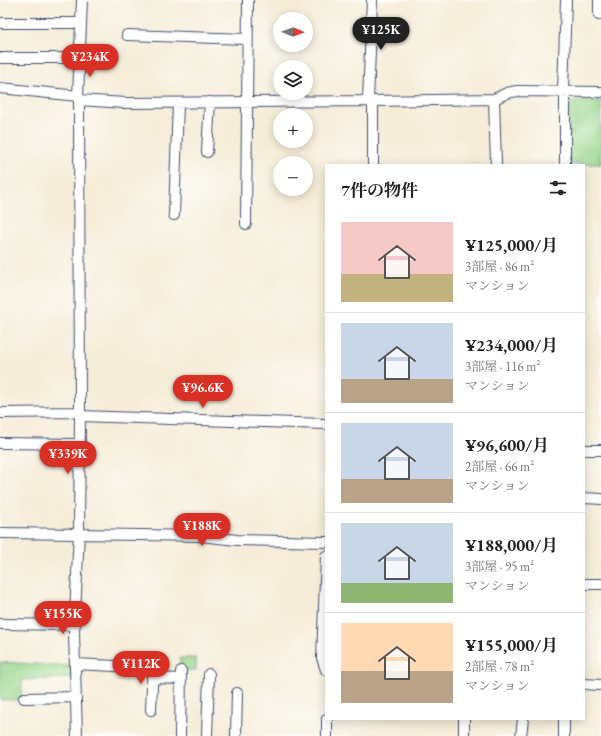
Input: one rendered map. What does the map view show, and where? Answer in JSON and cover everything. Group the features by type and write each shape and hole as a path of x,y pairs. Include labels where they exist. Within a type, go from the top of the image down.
{"street":[{"path":"77,736 75,625 79,534 79,58 82,0"},
{"path":"246,224 248,0"},
{"path":"372,0 371,101 373,164"},
{"path":"565,164 564,91 566,0"},
{"path":"599,15 600,0"},
{"path":"0,23 81,23"},
{"path":"126,35 247,39"},
{"path":"0,58 79,58"},
{"path":"0,88 126,103 494,100 506,93 517,91 601,92"},
{"path":"494,100 496,164"},
{"path":"174,215 178,102"},
{"path":"207,152 210,102"},
{"path":"0,413 80,414 325,424"},
{"path":"0,443 80,444"},
{"path":"585,450 601,450"},
{"path":"585,498 601,499"},
{"path":"0,533 200,536 237,540 325,542"},
{"path":"325,582 322,658 325,667"},
{"path":"585,584 601,584"},
{"path":"0,624 75,625"},
{"path":"151,710 153,662"},
{"path":"75,664 135,667"},
{"path":"207,736 209,674"},
{"path":"152,678 181,675 180,736"},
{"path":"585,684 601,684"},
{"path":"236,736 237,693"},
{"path":"24,698 76,697"},
{"path":"326,736 328,720"},
{"path":"464,720 464,736"},
{"path":"521,736 523,720"},
{"path":"564,720 564,736"}],"green space":[{"path":"569,101 601,101 601,164 569,164"},
{"path":"180,658 196,658 196,670 180,670"},
{"path":"0,662 72,666 72,678 22,680 21,700 0,700"}]}
